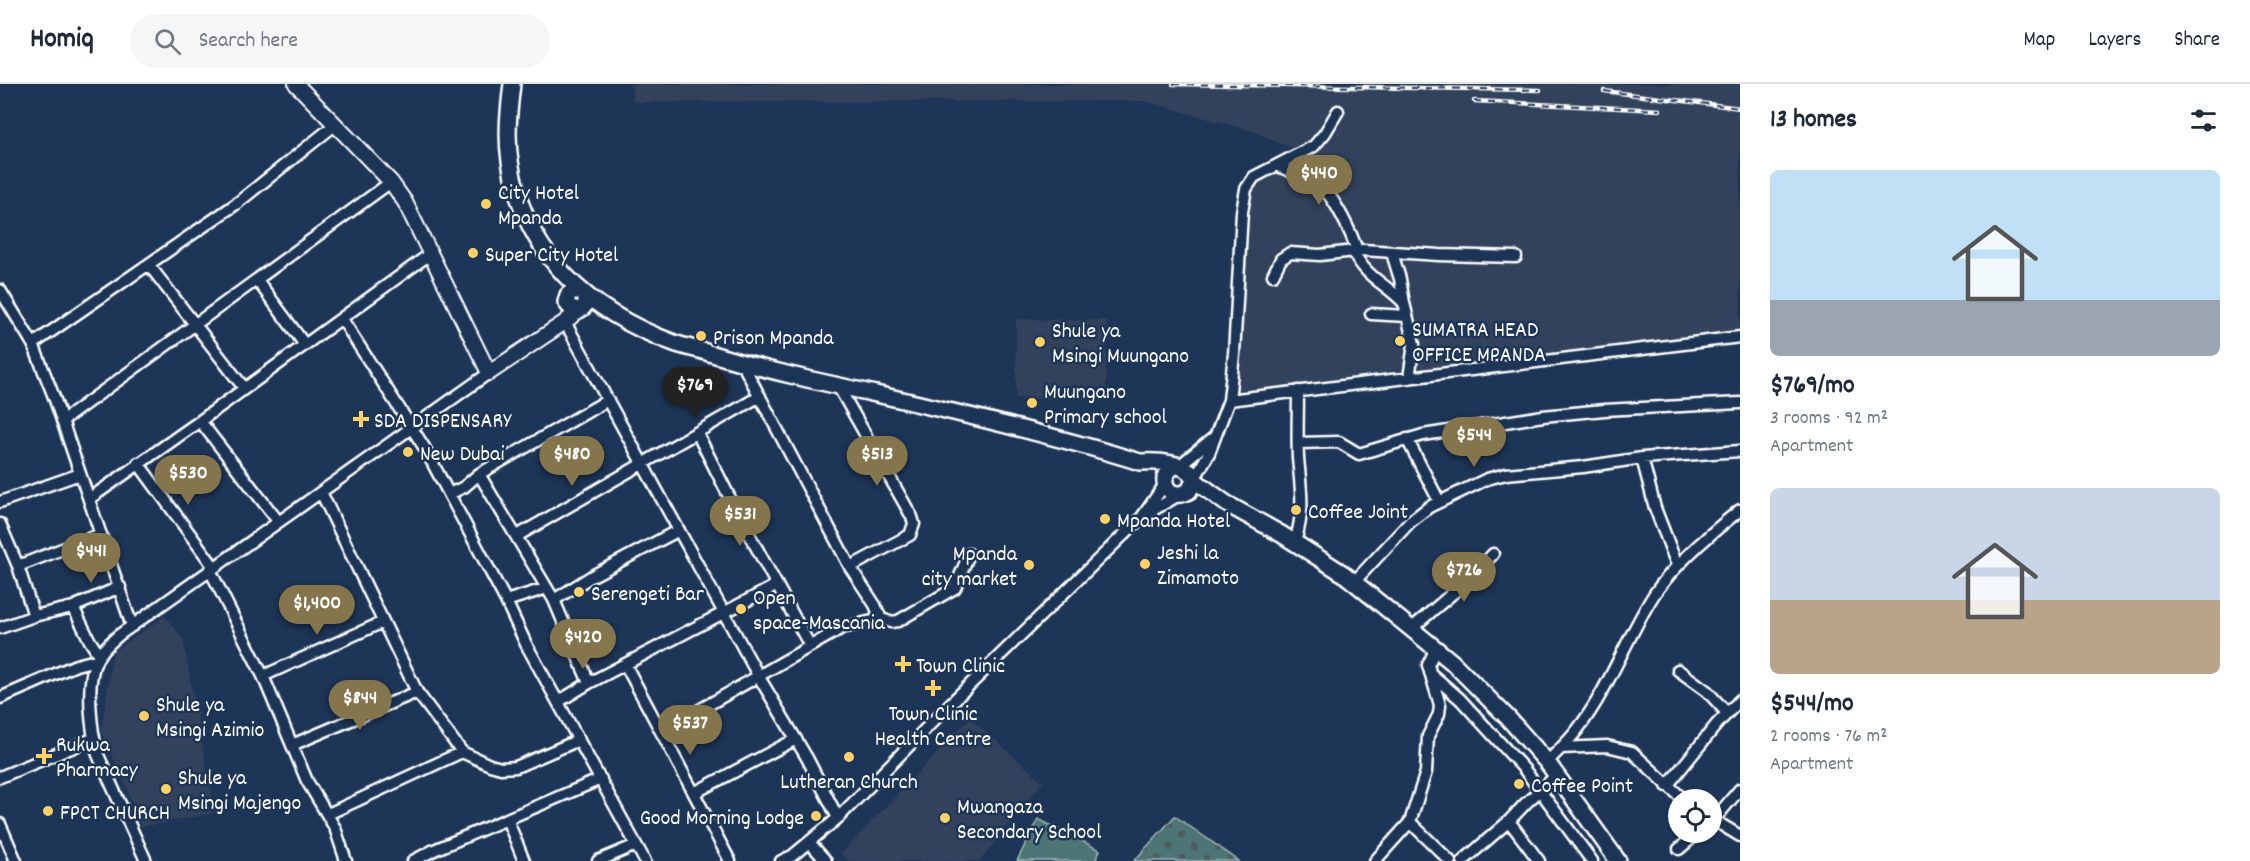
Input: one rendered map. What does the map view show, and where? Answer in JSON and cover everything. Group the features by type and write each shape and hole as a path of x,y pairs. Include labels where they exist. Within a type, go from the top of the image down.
{"highway":[{"path":"513,84 508,132 515,186 524,213 537,238 577,301 675,343 742,363 1029,430 1140,462 1156,462 1190,470 1194,480 1227,504 1295,542 1354,582 1436,648 1480,689 1547,762 1618,861"},
{"path":"1140,462 1165,483 1173,493 1227,504"},
{"path":"1165,483 1166,474 1178,466"},
{"path":"1181,494 1189,491 1194,480"}],"main road":[{"path":"296,84 391,182 405,202 489,373 560,325 577,301"}],"street":[{"path":"1194,480 1209,453 1230,400 1242,212 1246,189 1254,177 1314,146 1338,111"},
{"path":"33,344 236,204 336,124"},
{"path":"1278,166 1320,186 1328,194 1352,234 1355,251 1364,271 1404,303"},
{"path":"62,421 391,182"},
{"path":"1274,274 1281,259 1290,254 1320,255 1355,251 1516,257"},
{"path":"1392,253 1414,344 1409,378"},
{"path":"89,499 200,422 430,254"},
{"path":"149,265 244,388"},
{"path":"257,280 305,345"},
{"path":"0,290 33,344 62,421 132,626"},
{"path":"1371,314 1407,316"},
{"path":"342,319 412,427 506,600 526,644 645,861"},
{"path":"560,325 608,400 838,818"},
{"path":"1230,400 1740,337"},
{"path":"742,363 850,567 875,605 881,619"},
{"path":"146,861 93,739 91,683 98,657 108,644 132,626 489,373"},
{"path":"837,386 914,524 910,535 850,567"},
{"path":"1295,542 1301,524 1303,503 1298,443 1298,391"},
{"path":"517,536 759,396"},
{"path":"449,494 464,487 479,474 608,400"},
{"path":"1298,443 1339,442 1359,454 1407,439 1576,412 1740,403"},
{"path":"200,422 278,521"},
{"path":"697,433 810,646"},
{"path":"1178,466 1214,438"},
{"path":"1407,439 1439,501"},
{"path":"1354,582 1412,522 1439,501 1478,482 1506,474 1582,467 1642,458 1740,451"},
{"path":"1642,458 1655,508 1677,565"},
{"path":"138,463 212,569 263,676 307,781 335,828 346,861"},
{"path":"0,502 80,474"},
{"path":"479,474 554,600 589,683"},
{"path":"781,861 789,859 838,818 949,705 1142,516 1165,483"},
{"path":"321,492 417,692 462,752 501,768 516,766 579,740"},
{"path":"1142,516 1181,494"},
{"path":"1547,762 1580,727 1595,704 1649,603 1677,565 1740,510"},
{"path":"0,524 5,551 18,566 34,616"},
{"path":"554,600 592,576 679,530"},
{"path":"18,566 101,534"},
{"path":"661,732 842,628 881,619 891,622 898,621 949,593 958,583 969,554"},
{"path":"1412,628 1473,576 1493,554"},
{"path":"558,702 589,683 777,585"},
{"path":"0,628 34,616 73,607 120,587"},
{"path":"506,600 547,588"},
{"path":"73,607 98,657"},
{"path":"263,676 382,622"},
{"path":"1375,861 1410,822 1426,772 1428,736 1439,714 1439,697 1428,665 1436,648"},
{"path":"0,698 98,657"},
{"path":"625,664 730,861"},
{"path":"1678,670 1707,691 1727,713"},
{"path":"1430,673 1475,715 1540,790 1592,861"},
{"path":"292,745 417,692"},
{"path":"1667,786 1740,700"},
{"path":"0,777 93,739"},
{"path":"694,793 796,740"},
{"path":"1561,748 1599,746 1626,750 1645,762 1671,789"},
{"path":"328,814 462,752"},
{"path":"1463,861 1557,775"},
{"path":"413,861 436,856 507,819 601,779"},
{"path":"1722,809 1740,789"},
{"path":"507,819 524,861"},
{"path":"1509,821 1539,861"},
{"path":"1410,822 1450,861"},
{"path":"0,824 16,861"},
{"path":"1722,826 1740,836"},
{"path":"809,842 826,861"},
{"path":"1678,849 1685,843"},
{"path":"598,861 636,844"}],"shaded area":[{"path":"631,84 1740,84 1740,337 1229,400 1246,189 1304,150 1281,144 1255,132 1145,101 634,102"},
{"path":"1016,319 1107,320 1106,400 1016,398"},
{"path":"165,616 183,639 215,813 141,827 125,783 101,732 113,652"},
{"name":"Mwangaza Secondary School","path":"970,718 1043,782 980,861 849,861 841,854"}],"green space":[{"path":"1175,816 1239,861 1134,861"},
{"path":"1038,819 1100,850 1095,861 1017,861"}],"railway":[{"path":"1173,84 1540,90"},
{"path":"1604,91 1740,108"},
{"path":"1474,101 1660,110"}],"place":[{"name":"City Hotel Mpanda","path":"486,204"},
{"name":"Super City Hotel","path":"473,253"},
{"name":"Prison Mpanda","path":"701,336"},
{"name":"SUMATRA HEAD OFFICE MPANDA","path":"1400,341"},
{"name":"Shule ya Msingi Muungano","path":"1040,342"},
{"name":"Muungano Primary school","path":"1032,403"},
{"name":"SDA DISPENSARY","path":"361,419"},
{"name":"New Dubai","path":"408,452"},
{"name":"Coffee Joint","path":"1296,510"},
{"name":"Mpanda Hotel","path":"1105,519"},
{"name":"Jeshi la Zimamoto","path":"1145,564"},
{"name":"Mpanda city market","path":"1029,565"},
{"name":"Serengeti Bar","path":"579,592"},
{"name":"Open space-Mascania","path":"741,609"},
{"name":"Town Clinic","path":"903,664"},
{"name":"Town Clinic Health Centre","path":"933,688"},
{"name":"Shule ya Msingi Azimio","path":"144,716"},
{"name":"Rukwa Pharmacy","path":"44,756"},
{"name":"Lutheran Church","path":"849,757"},
{"name":"Coffee Point","path":"1519,784"},
{"name":"Shule ya Msingi Majengo","path":"166,789"},
{"name":"FPCT CHURCH","path":"48,811"},
{"name":"Good Morning Lodge","path":"816,816"},
{"name":"Mwangaza Secondary School","path":"945,818"}]}
